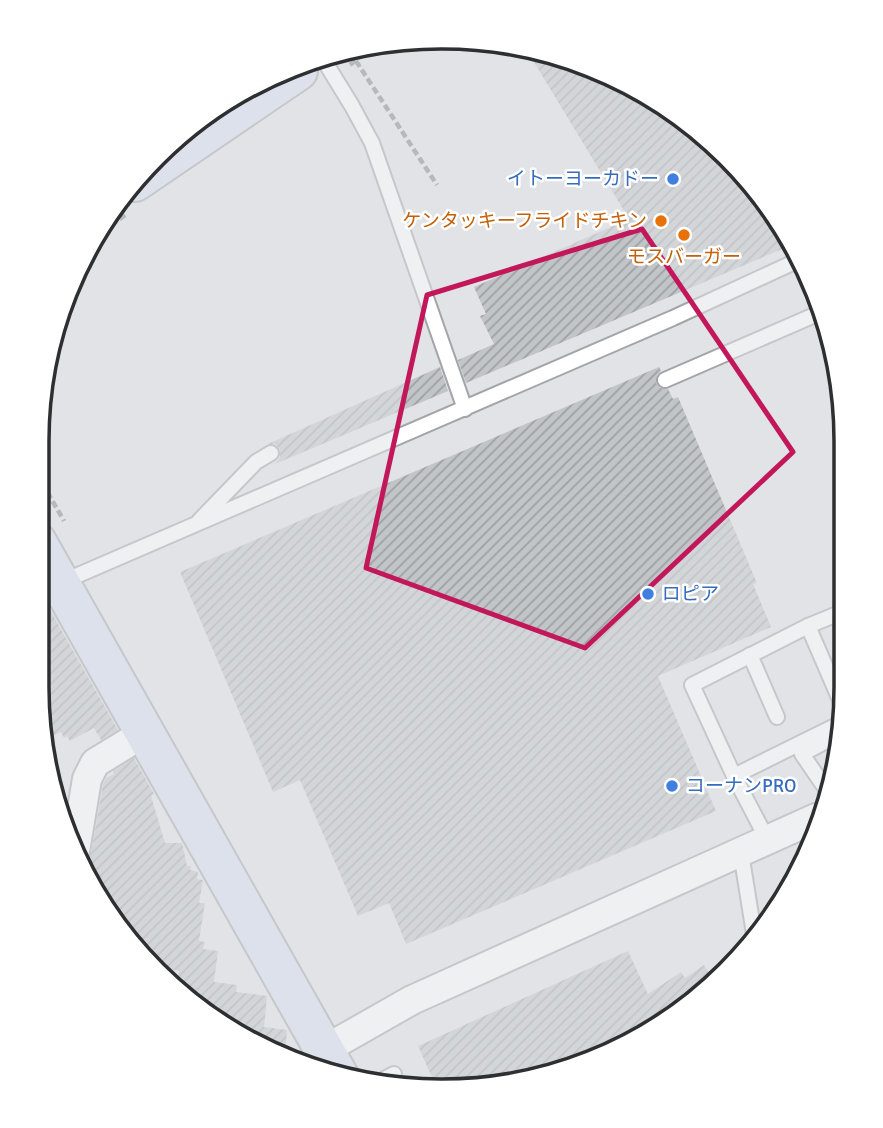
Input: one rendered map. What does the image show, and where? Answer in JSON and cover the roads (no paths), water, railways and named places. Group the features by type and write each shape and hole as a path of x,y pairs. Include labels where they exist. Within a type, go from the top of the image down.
{"street":[{"path":"168,161 278,84"},
{"path":"49,562 332,1063"},
{"path":"78,834 90,771 96,763 144,733"},
{"path":"332,1064 412,1000 810,821"}],"lane":[{"path":"327,66 372,144 465,409"},
{"path":"61,582 465,409 791,263"},
{"path":"664,380 813,316"},
{"path":"193,527 256,462 271,453"},
{"path":"768,841 733,776 692,685 834,615"},
{"path":"812,624 834,670"},
{"path":"812,624 834,684"},
{"path":"750,655 777,718"},
{"path":"733,776 832,728"},
{"path":"822,783 802,754 831,738"},
{"path":"741,853 753,925"},
{"path":"390,1076 394,1074"}],"place":[{"name":"イトーヨーカドー","path":"673,179"},
{"name":"ケンタッキーフライドチキン","path":"661,221"},
{"name":"モスバーガー","path":"684,235"},
{"name":"ロピア","path":"648,594"},
{"name":"コーナンPRO","path":"672,786"}]}
